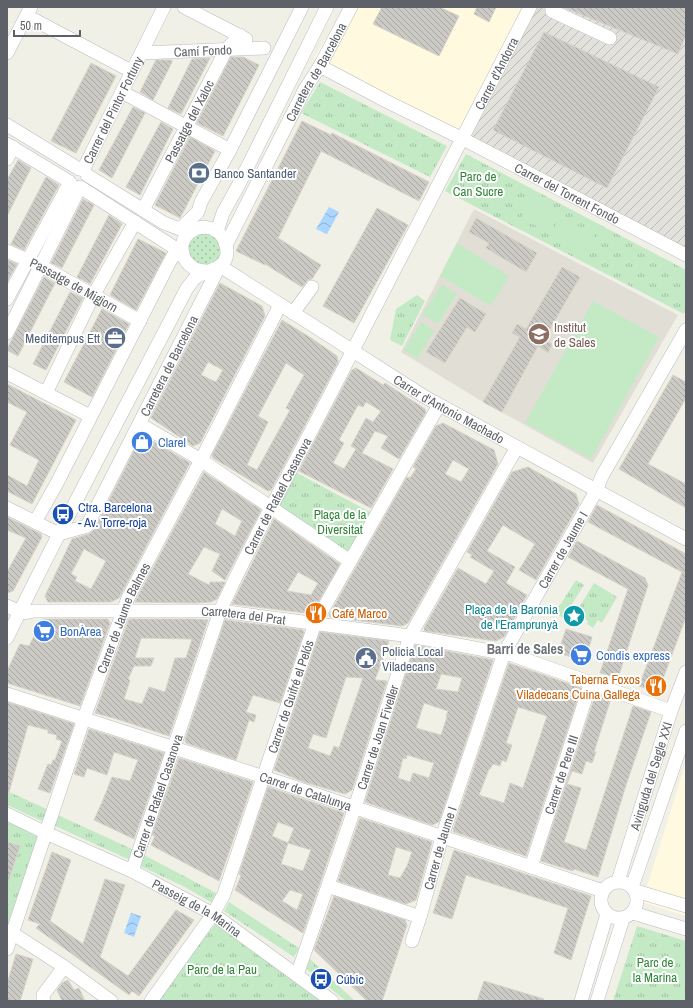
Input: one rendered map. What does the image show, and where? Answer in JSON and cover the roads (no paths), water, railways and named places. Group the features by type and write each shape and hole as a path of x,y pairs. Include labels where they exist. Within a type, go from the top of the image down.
{"street":[{"name":"Carrer del Pintor Fortuny","path":"75,184 86,183 83,172 131,71 142,53 164,7"},
{"path":"184,7 278,55"},
{"path":"183,253 184,231 198,212 201,202 230,150 302,7"},
{"name":"Carretera de Barcelona","path":"217,231 226,207 238,186 327,7"},
{"name":"Carretera de Barcelona","path":"226,245 305,89 320,66 351,7"},
{"name":"Carrer d'Andorra","path":"463,139 530,7"},
{"path":"552,7 552,10 610,38"},
{"path":"7,54 29,12 131,71"},
{"name":"Passatge del Xaloc","path":"143,210 226,50 240,35"},
{"name":"Camí Fondo","path":"142,53 264,48"},
{"name":"Carrer del Torrent Fondo","path":"320,66 686,256"},
{"path":"122,92 230,150"},
{"path":"7,125 164,223 184,231 204,226 217,231 222,236 226,245 227,254 225,260 217,268 200,271 191,267 183,253 75,184 9,150"},
{"name":"Carrer de Rafael Casanova","path":"132,871 220,611 271,507 463,139"},
{"path":"7,299 27,260 75,184"},
{"path":"7,333 41,266 75,184"},
{"path":"46,393 93,296 134,222"},
{"name":"Passatge de Migjorn","path":"7,251 41,266 140,321"},
{"path":"36,522 173,256 183,253"},
{"name":"Carretera de Barcelona","path":"183,253 188,275 187,288"},
{"name":"Carretera de Barcelona","path":"7,638 83,485 110,438 187,288 195,278 217,268"},
{"name":"Carretera de Barcelona","path":"59,534 87,526 143,426 217,271 217,268"},
{"name":"Carrer d'Antonio Machado","path":"217,268 353,350 439,405 686,539"},
{"path":"293,313 312,287"},
{"name":"Carrer de Jaume Balmes","path":"7,948 84,718 122,611 203,462 280,305"},
{"name":"Carrer de Jaume I","path":"412,941 442,836 504,654 596,491 602,476 686,330"},
{"path":"7,373 90,416"},
{"name":"Carrer de Guifré el Pelós","path":"151,1001 213,914 224,894 315,623 439,405"},
{"path":"143,426 203,462 350,561"},
{"name":"Carrer de Joan Fiveller","path":"297,975 355,807 410,636 517,447"},
{"path":"7,508 59,534"},
{"path":"7,606 20,612"},
{"name":"Carretera del Prat","path":"20,612 220,611 410,636 512,655 671,711"},
{"name":"Avinguda del Segle XXI","path":"618,881 671,711 686,672"},
{"name":"Carrer de Pere III","path":"531,867 591,682"},
{"name":"Carrer de Catalunya","path":"7,694 355,807 603,891"},
{"name":"Avinguda del Segle XXI","path":"634,889 686,731"},
{"name":"Passeig de la Marina","path":"7,814 132,871 213,914 332,1001"},
{"path":"686,906 634,889 624,882 618,881 611,884 603,891 601,897 603,909 607,914 614,918 628,915 686,929"},
{"path":"328,886 420,917"},
{"path":"597,1001 622,922 636,907 638,901 634,889"},
{"path":"581,1001 607,914"},
{"path":"12,932 111,1001"},
{"path":"44,1001 43,995 64,967"}],"water":[{"path":"329,207 339,212 327,234 316,229"},
{"path":"131,913 141,916 134,937 124,933"}],"place":[{"name":"Banco Santander","path":"199,173"},
{"name":"Institut de Sales","path":"539,334"},
{"name":"Meditempus Ett","path":"115,338"},
{"name":"Clarel","path":"142,442"},
{"name":"Ctra. Barcelona - Av. Torre-roja","path":"63,514"},
{"name":"Café Marco","path":"316,613"},
{"name":"Plaça de la Baronia de l'Eramprunyà","path":"574,616"},
{"name":"BonÀrea","path":"44,631"},
{"name":"Condis express","path":"581,655"},
{"name":"Policia Local Viladecans","path":"366,658"},
{"name":"Taberna Foxos Viladecans Cuina Gallega","path":"656,686"},
{"name":"Cúbic","path":"321,979"}],"district":[{"name":"Barri de Sales","path":"525,649"}],"park label":[{"name":"Parc de Can Sucre","path":"478,184"},
{"name":"Plaça de la Diversitat","path":"340,522"},
{"name":"Parc de la Pau","path":"222,969"},
{"name":"Parc de la Marina","path":"655,970"}]}
